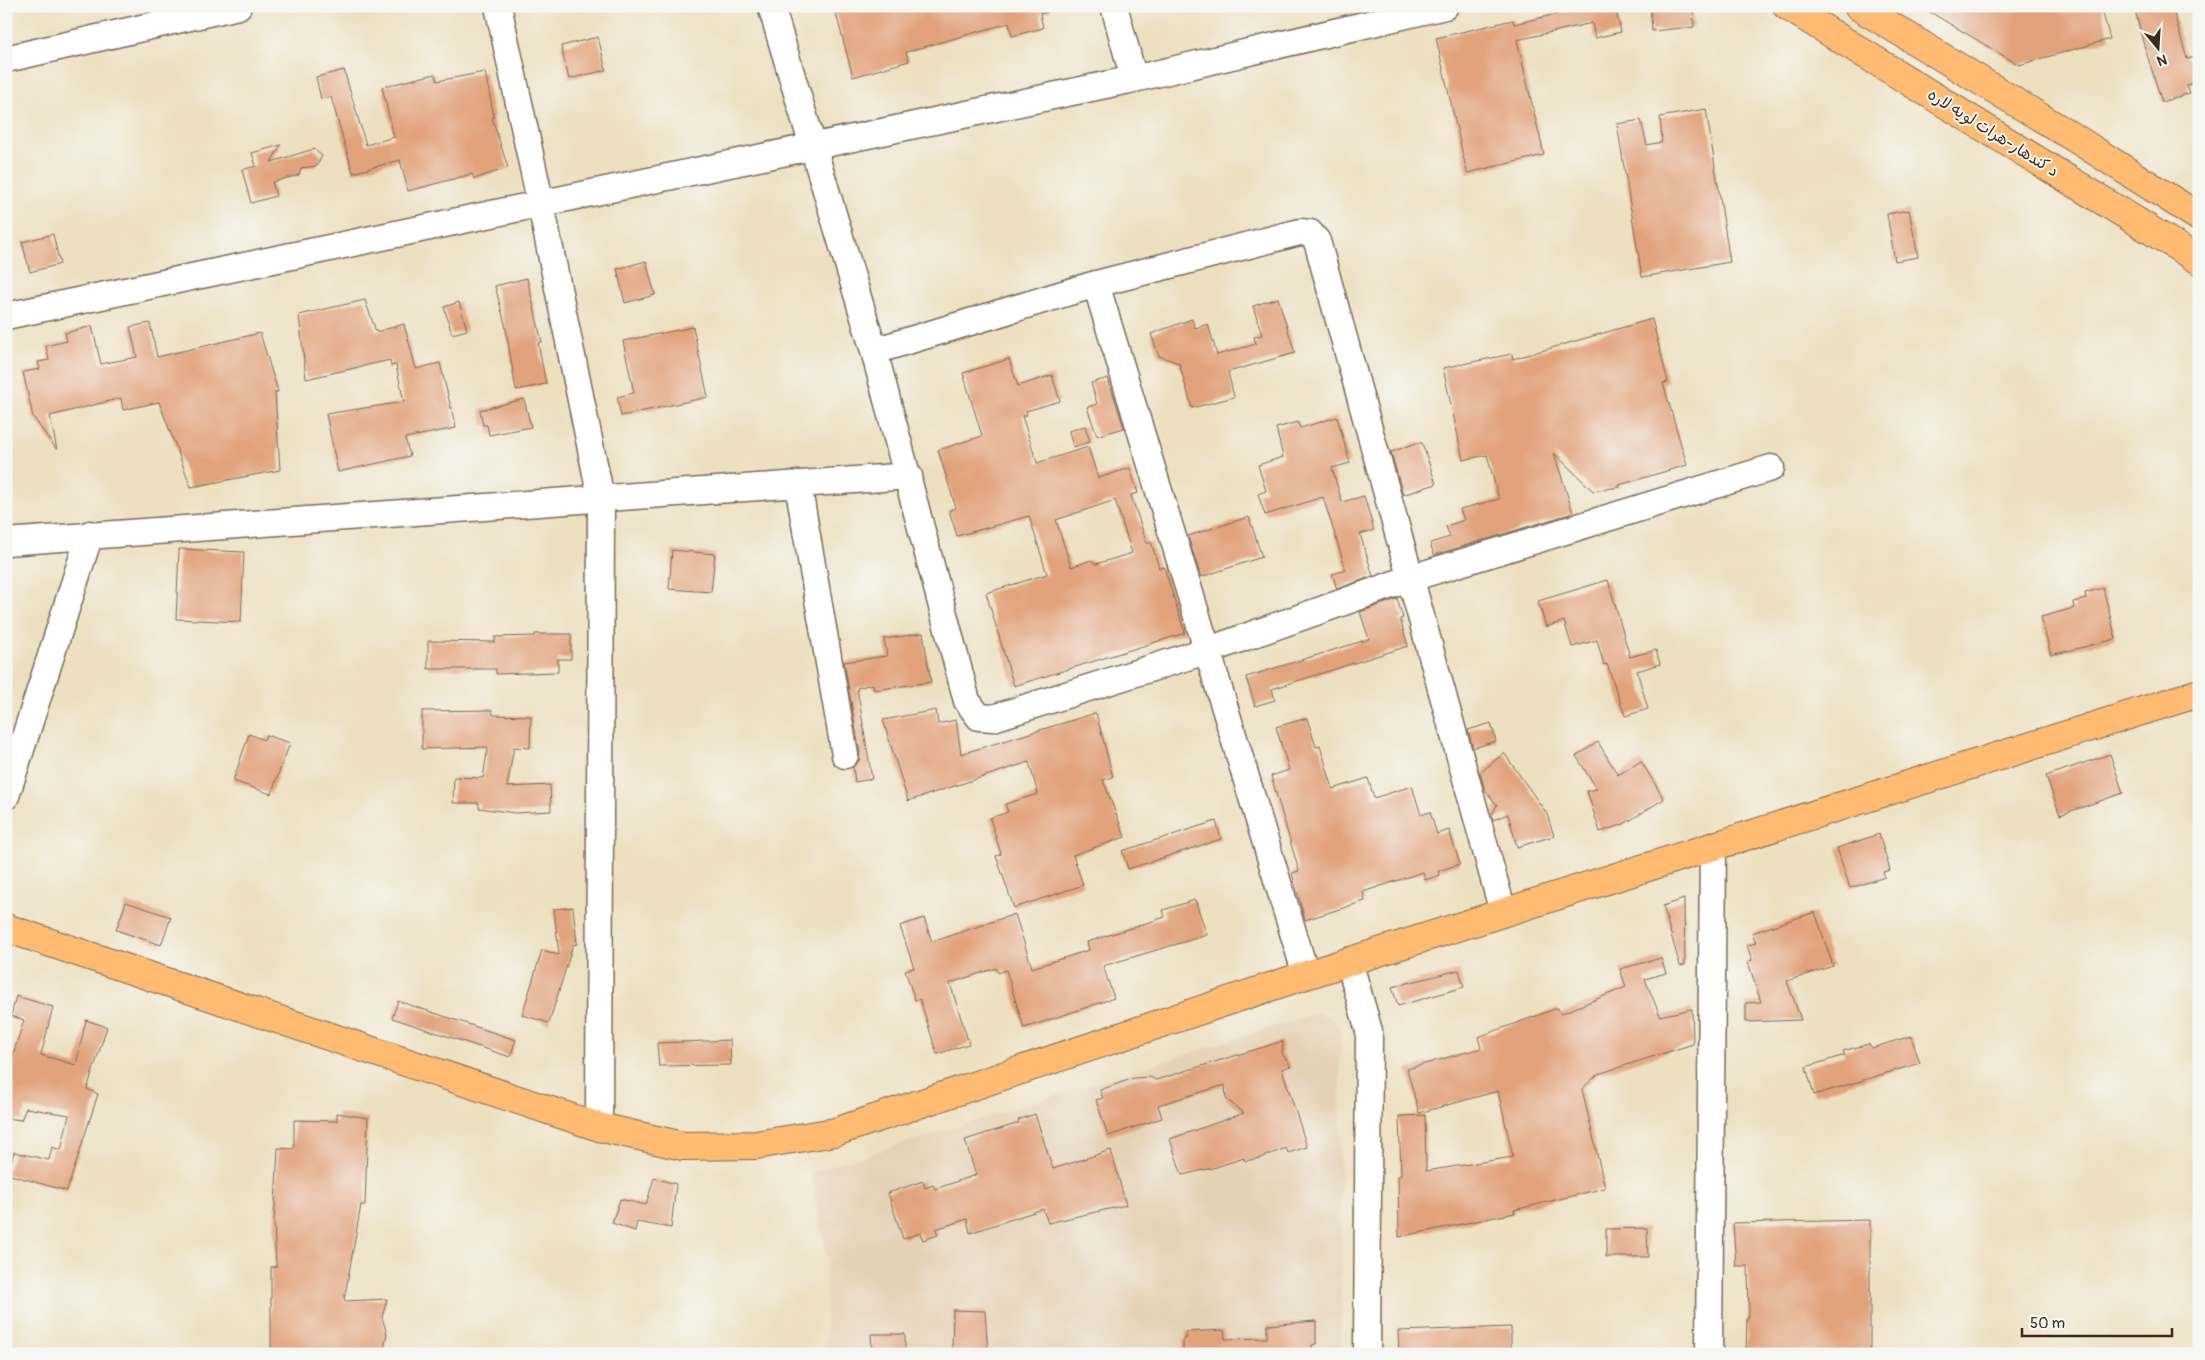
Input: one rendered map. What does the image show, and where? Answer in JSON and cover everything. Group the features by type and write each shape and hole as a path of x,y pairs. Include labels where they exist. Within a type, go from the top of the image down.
{"main road":[{"name":"د کندهار-هرات لويه لاره","path":"1787,6 2199,260"},
{"path":"1858,6 2081,142 2199,217"},
{"path":"6,928 599,1127 684,1146 756,1145 836,1132 1306,974 2199,693"}],"street":[{"path":"6,59 238,6"},
{"path":"498,6 542,205 601,498 599,1127"},
{"path":"771,6 874,351 909,476 967,701 979,716 993,718 1209,650 1411,578 1771,468"},
{"path":"1114,6 1134,78"},
{"path":"6,316 542,205 1134,78 1445,6"},
{"path":"874,351 1096,284 1300,232 1310,233 1317,241 1503,912"},
{"path":"1096,284 1209,650 1306,974"},
{"path":"6,542 90,534 909,476"},
{"path":"798,484 845,755"},
{"path":"6,796 90,534"},
{"path":"1709,1354 1713,845"},
{"path":"1349,961 1369,1031 1367,1354"}],"shaded area":[{"path":"1317,1013 1332,1019 1338,1025 1340,1031 1341,1354 826,1354 827,1258 810,1173"}],"building":[{"path":"834,6 1049,6 1050,11 1040,14 1043,28 1012,36 1009,23 906,52 909,61 853,77"},
{"path":"1590,6 1615,6 1621,32 1595,38 1592,23 1517,40 1544,155 1467,173 1436,38 1513,20 1514,24"},
{"path":"1650,6 1693,6 1694,27 1652,31"},
{"path":"1920,6 2101,6 2110,39 2019,65"},
{"path":"2134,6 2172,6 2187,59 2199,56 2199,82 2187,85 2190,93 2162,102"},
{"path":"598,37 606,70 569,79 561,46"},
{"path":"344,70 366,145 394,137 382,87 435,74 437,81 485,72 494,117 492,118 508,168 474,179 472,174 408,191 400,160 353,173 331,97 321,99 316,77"},
{"path":"1706,109 1730,262 1642,277 1617,124 1641,120 1647,145 1662,142 1660,117"},
{"path":"281,145 271,162 314,149 322,156 317,166 301,168 299,175 272,182 276,196 251,203 242,170 256,166 252,153"},
{"path":"1909,210 1918,257 1895,261 1887,214"},
{"path":"53,234 60,264 30,272 22,242"},
{"path":"646,261 655,295 625,303 617,269"},
{"path":"527,278 542,342 538,343 546,384 516,390 505,324 495,286"},
{"path":"1278,298 1295,353 1228,372 1234,397 1192,408 1179,363 1159,356 1151,334 1192,319 1195,328 1208,324 1217,355 1256,344 1254,337 1262,335 1253,306"},
{"path":"365,300 376,332 404,324 416,369 440,363 456,428 405,438 410,456 338,472 326,414 404,402 396,365 391,366 390,360 306,379 299,315"},
{"path":"459,302 467,330 452,334 444,307"},
{"path":"1652,319 1668,382 1663,383 1687,465 1619,485 1620,487 1593,491 1554,453 1573,513 1434,555 1430,543 1450,537 1446,526 1464,520 1460,509 1499,499 1487,455 1463,460 1443,368 1512,354 1513,359"},
{"path":"150,323 157,357 260,333 278,392 275,392 280,470 191,487 159,402 123,410 121,398 50,416 57,450 33,417 23,372 40,369 38,362 49,360 46,346 67,341 65,333 92,326 101,364 137,357 130,327"},
{"path":"693,327 708,397 621,416 617,397 634,393 623,341"},
{"path":"1009,359 1018,386 1052,375 1060,401 1026,411 1027,415 1022,416 1037,463 1088,447 1098,478 1130,468 1138,493 1131,495 1147,544 1151,542 1159,568 1164,567 1185,633 1014,686 986,593 1047,574 1029,516 957,536 949,510 956,508 938,450 982,436 963,373","holes":["1115,500 1132,553 1096,564 1091,560 1071,567 1056,520"]},
{"path":"1108,378 1124,428 1097,436 1087,407 1097,404 1091,383"},
{"path":"524,399 531,427 489,435 487,425 483,425 480,410"},
{"path":"1337,417 1350,463 1332,468 1342,502 1364,496 1374,530 1360,534 1373,576 1337,589 1332,574 1346,570 1323,497 1265,515 1258,494 1266,491 1258,465 1283,457 1276,428 1298,422 1300,428"},
{"path":"1085,426 1090,442 1073,447 1069,431"},
{"path":"1416,443 1422,443 1436,484 1403,495 1391,452"},
{"path":"1249,517 1262,557 1201,577 1188,536"},
{"path":"179,549 244,552 241,622 176,619"},
{"path":"672,550 715,554 711,592 669,589"},
{"path":"1608,580 1630,657 1656,650 1660,664 1637,671 1648,709 1625,716 1607,664 1604,665 1597,640 1572,647 1564,621 1546,627 1538,601"},
{"path":"2103,588 2116,639 2051,655 2041,617 2074,608 2073,602 2086,599 2085,593"},
{"path":"1397,599 1403,618 1400,619 1408,646 1272,689 1275,700 1255,706 1246,677 1369,639 1360,612"},
{"path":"923,633 931,682 874,690 873,684 857,688 872,779 855,782 853,767 859,761 860,752 844,662 887,656 884,639"},
{"path":"535,634 571,634 571,659 558,659 558,672 496,674 496,669 428,669 428,641 495,642 495,637 535,636"},
{"path":"492,710 493,715 531,716 530,748 514,747 507,787 550,785 551,811 515,813 479,808 479,803 453,803 454,777 483,778 488,747 422,749 422,711"},
{"path":"936,710 938,724 956,720 961,754 1096,713 1113,777 1103,780 1125,837 1073,855 1083,885 1014,908 996,856 1001,854 990,818 1008,812 1005,804 1038,794 1029,762 908,801 883,720"},
{"path":"1307,718 1316,747 1320,746 1333,789 1368,778 1374,798 1412,786 1421,815 1430,812 1437,834 1449,830 1460,864 1438,871 1440,875 1425,880 1423,872 1363,892 1365,901 1305,920 1292,873 1299,871 1271,776 1289,770 1276,727"},
{"path":"1491,723 1496,741 1473,748 1468,730"},
{"path":"249,734 264,740 266,735 290,743 271,794 233,781"},
{"path":"1598,742 1618,775 1641,761 1664,799 1624,824 1600,832 1587,791 1597,789 1576,756"},
{"path":"1504,753 1547,814 1554,836 1517,847 1508,814 1493,820 1492,815 1497,805 1485,790 1480,773"},
{"path":"2110,754 2123,793 2060,815 2046,776"},
{"path":"1216,821 1221,839 1128,869 1122,851"},
{"path":"1879,834 1890,870 1883,872 1885,877 1850,888 1837,848"},
{"path":"1684,899 1685,965 1680,966 1663,906"},
{"path":"1195,900 1207,935 1103,966 1114,998 1024,1028 1006,970 998,973 996,968 950,983 969,1044 937,1054 920,999 915,1000 905,970 914,968 900,926 924,918 932,942 1015,914 1032,968 1089,950 1087,942 1165,917 1163,910"},
{"path":"126,902 171,917 161,945 116,930"},
{"path":"573,907 577,944 573,945 549,1023 522,1015 542,950 559,955 554,909"},
{"path":"1815,912 1833,966 1787,981 1801,1020 1746,1022 1746,1003 1761,1002 1748,962 1752,960 1747,945 1756,943 1752,933"},
{"path":"1661,958 1666,973 1645,979 1660,1016 1692,1009 1693,1044 1598,1074 1582,1089 1605,1188 1514,1210 1515,1213 1399,1237 1398,1176 1401,1175 1399,1116 1425,1115 1426,1171 1513,1157 1498,1091 1419,1113 1407,1069 1481,1048 1478,1037 1558,1008 1560,1014 1626,987 1620,969"},
{"path":"1459,970 1464,987 1398,1006 1392,987"},
{"path":"16,996 53,1007 41,1055 76,1065 86,1020 107,1027 87,1089 98,1094 67,1191 7,1174 14,1152 49,1160 52,1147 61,1150 69,1115 26,1108 21,1120 6,1118 6,1076 24,1020 11,1016"},
{"path":"398,1001 516,1040 510,1057 392,1018"},
{"path":"1911,1036 1920,1063 1814,1095 1806,1067 1845,1055 1843,1051 1869,1044 1872,1048"},
{"path":"730,1040 731,1065 659,1066 657,1043"},
{"path":"1283,1041 1282,1054 1291,1066 1282,1069 1307,1147 1288,1153 1286,1148 1260,1158 1245,1161 1244,1158 1182,1175 1170,1139 1244,1113 1226,1099 1225,1085 1158,1105 1162,1118 1108,1136 1096,1100 1103,1098 1100,1090 1134,1078 1150,1077 1156,1080"},
{"path":"337,1113 368,1118 365,1205 361,1205 344,1301 387,1299 382,1317 387,1334 383,1354 271,1354 271,1267 276,1267 274,1223 278,1148 294,1149 294,1120 337,1121"},
{"path":"1035,1114 1053,1169 1111,1150 1126,1205 1048,1223 1043,1209 970,1233 967,1219 936,1229 938,1235 923,1240 920,1233 903,1239 888,1193 923,1181 925,1188 933,1185 935,1189 976,1175 965,1140 1019,1123 1018,1120"},
{"path":"654,1178 676,1184 671,1228 637,1222 635,1231 612,1223 620,1199 646,1205"},
{"path":"1870,1220 1870,1354 1746,1354 1747,1317 1749,1317 1748,1266 1736,1266 1733,1223"},
{"path":"1647,1228 1648,1257 1606,1257 1606,1229"},
{"path":"953,1310 985,1311 988,1354 952,1354"},
{"path":"1316,1321 1316,1344 1312,1345 1312,1354 1183,1354 1183,1339 1186,1339 1186,1332 1224,1330 1225,1339 1267,1338 1267,1325"},
{"path":"1511,1327 1511,1354 1399,1354 1398,1331"},
{"path":"871,1334 905,1334 905,1354 872,1354"}]}
